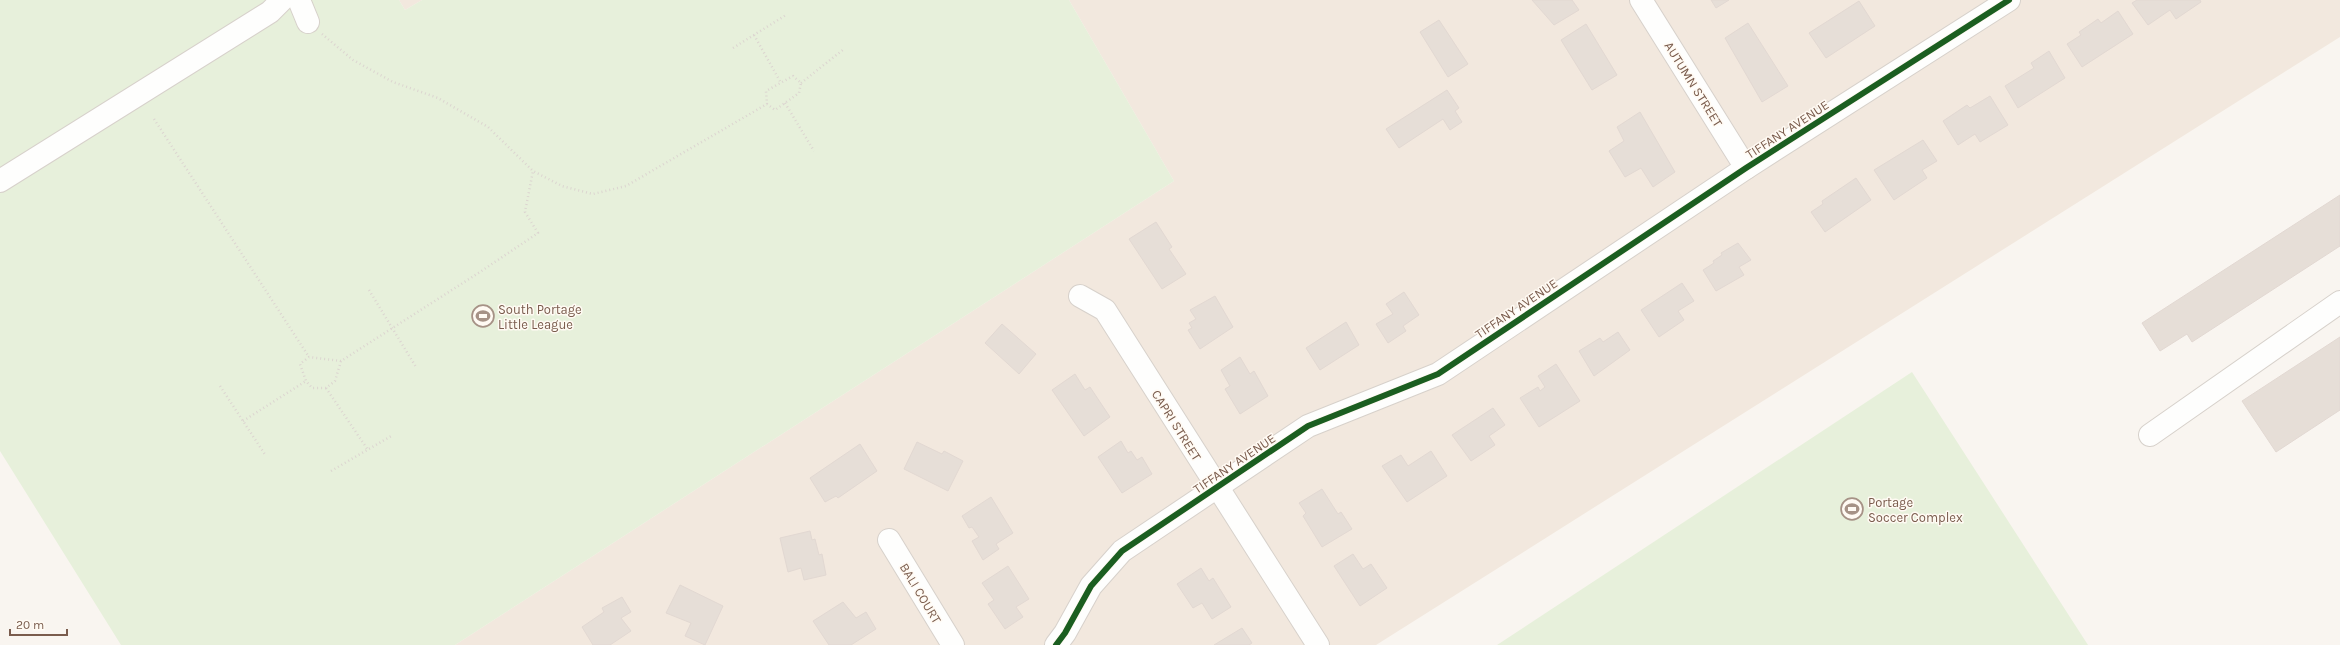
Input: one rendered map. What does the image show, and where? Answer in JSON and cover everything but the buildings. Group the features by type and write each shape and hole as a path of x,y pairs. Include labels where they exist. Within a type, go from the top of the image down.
{"street":[{"path":"0,181 270,12 282,0"},
{"path":"298,0 308,22"},
{"name":"AUTUMN STREET","path":"1641,0 1746,168"},
{"name":"TIFFANY AVENUE","path":"1056,645 1065,633 1091,586 1122,551 1308,426 1438,374 1746,168 2009,0"},
{"name":"CAPRI STREET","path":"1080,296 1105,310 1318,645"},
{"path":"2150,434 2340,302"},
{"name":"BALI COURT","path":"889,540 953,645"}],"path":[{"path":"733,48 786,15"},
{"path":"308,22 353,60 393,82 438,98 488,127 533,171 562,186 593,194 626,186 767,104"},
{"path":"754,35 781,83"},
{"path":"801,83 793,76 766,91 767,104 775,110 799,94 801,83 844,49"},
{"path":"785,103 814,151"},
{"path":"154,119 309,357"},
{"path":"340,361 334,381 326,388 312,388 306,381 300,364 309,357 340,361 392,329 538,232 525,212 533,171"},
{"path":"369,290 416,367"},
{"path":"243,421 306,381"},
{"path":"220,386 266,456"},
{"path":"326,388 368,450"},
{"path":"331,471 393,435"}],"shaded area":[{"path":"399,0 422,0 405,10"},
{"path":"1069,0 2340,0 2340,37 1376,645 455,645 1174,181"}],"green space":[{"name":"South Portage Little League","path":"0,0 399,0 405,10 422,0 1069,0 1174,181 455,645 121,645 0,451"},
{"name":"Portage Soccer Complex","path":"1912,372 2088,645 1497,645"}],"cycle path":[{"path":"1056,645 1065,633 1091,586 1122,551 1308,426 1438,374 1746,168 2009,0"}],"place":[{"name":"South Portage Little League","path":"483,316"},
{"name":"Portage Soccer Complex","path":"1852,509"}]}
